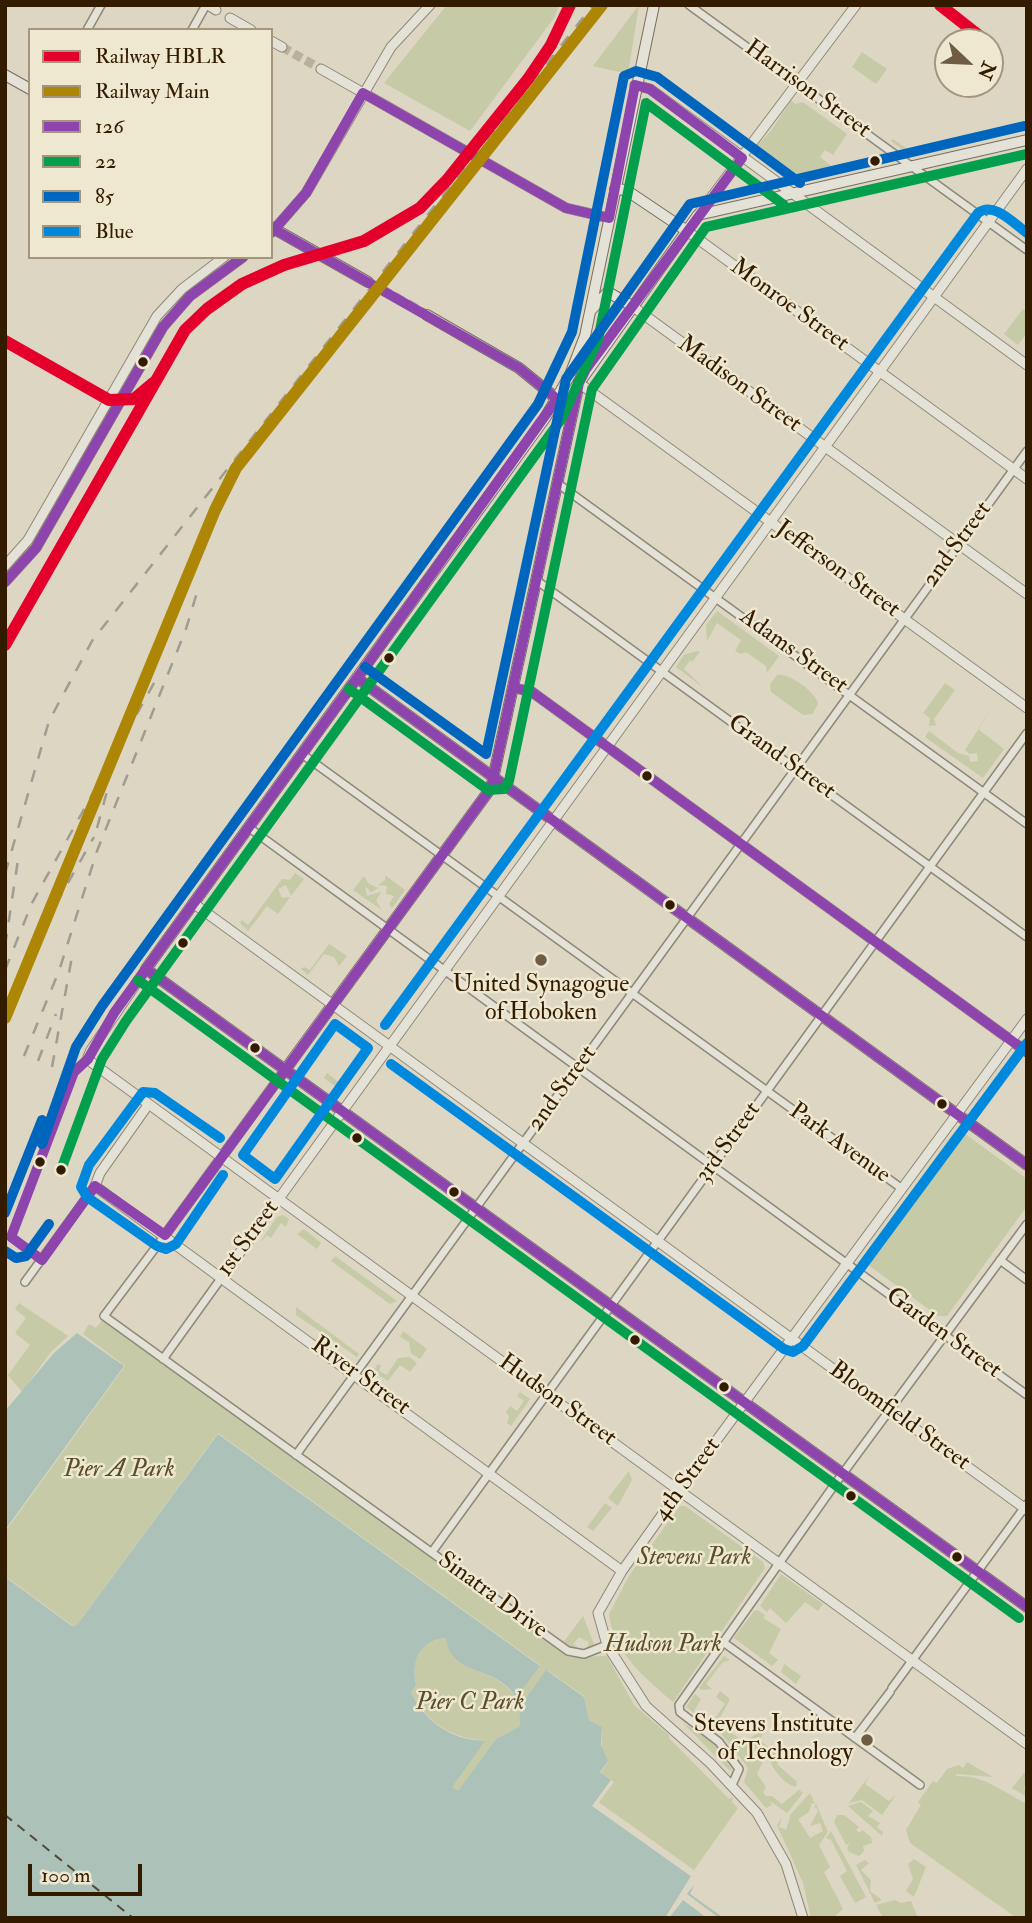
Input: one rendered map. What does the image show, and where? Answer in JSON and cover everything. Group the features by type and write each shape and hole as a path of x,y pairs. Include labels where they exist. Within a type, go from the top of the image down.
{"main road":[{"path":"654,5 635,85 582,347 557,399 146,969 1027,1607"},
{"path":"5,75 28,88"},
{"path":"285,1070 443,855 495,778 579,383 698,215 1027,140"},
{"name":"Monroe Street","path":"615,188 625,190 687,232"},
{"path":"273,231 368,282"},
{"name":"Madison Street","path":"590,312 608,292 632,306"},
{"path":"427,316 519,368 557,399"},
{"path":"357,678 1027,1165"}],"street":[{"path":"88,28 101,5"},
{"path":"273,229 306,193 391,47 430,5"},
{"name":"Harrison Street","path":"689,5 1027,250"},
{"path":"698,215 856,5"},
{"path":"194,28 210,7"},
{"path":"230,18 248,28"},
{"path":"273,42 282,47"},
{"path":"321,69 566,208 609,218"},
{"path":"635,85 650,89 1027,365"},
{"name":"1st Street","path":"163,1359 388,1044 1027,169"},
{"name":"Monroe Street","path":"687,232 1027,479"},
{"path":"5,566 28,540 158,316 182,289 221,259"},
{"path":"5,582 36,548 169,319 198,289 240,259"},
{"name":"Madison Street","path":"632,306 1027,594"},
{"name":"Jefferson Street","path":"579,383 1027,708"},
{"path":"89,432 99,437"},
{"name":"2nd Street","path":"296,1455 1027,451"},
{"name":"Adams Street","path":"557,483 1027,824"},
{"name":"Grand Street","path":"536,580 1027,937"},
{"path":"515,688 532,692 877,940 1027,1052"},
{"name":"3rd Street","path":"432,1552 1027,733"},
{"name":"Park Avenue","path":"302,754 901,1188"},
{"name":"Garden Street","path":"248,827 1027,1395"},
{"name":"Bloomfield Street","path":"193,903 1026,1507"},
{"name":"Hudson Street","path":"146,969 114,1013 88,1059 1027,1744"},
{"name":"4th Street","path":"607,1645 598,1613 622,1571 1027,1019"},
{"path":"164,1235 285,1070"},
{"path":"25,1282 95,1186 100,1173 148,1105"},
{"name":"River Street","path":"95,1186 356,1373 622,1571"},
{"path":"732,1785 739,1769 719,1742 678,1708 842,1474 1027,1224"},
{"name":"Sinatra Drive","path":"164,1235 104,1317 568,1651 584,1654 607,1645"},
{"path":"1000,1261 1027,1280"},
{"path":"855,1738 1026,1507"},
{"path":"723,1642 920,1785"},
{"path":"607,1645 646,1706 751,1804 777,1844 794,1884 803,1918"}],"green space":[{"path":"447,5 559,5 554,18 470,131 384,83"},
{"path":"639,5 628,74 593,66"},
{"path":"862,52 887,69 876,84 852,67"},
{"path":"791,100 795,104 803,102 847,134 833,155 825,150 820,157 839,172 791,183 790,178 755,153 754,150 773,128"},
{"path":"893,139 913,153 917,148 923,151 932,141 933,151 910,155 891,141"},
{"path":"882,153 888,157 889,162 874,167 869,164 872,157"},
{"path":"1023,309 1027,311 1027,333 1018,345 1004,334"},
{"path":"717,611 779,656 767,673 766,666 746,652 741,654 735,651 741,640 717,623 707,641 706,625"},
{"path":"700,652 684,669 704,688 676,667 684,655"},
{"path":"777,675 795,680 812,694 818,704 812,714 803,715 771,692 770,684"},
{"path":"945,683 955,690 934,719 936,725 929,726 930,718 923,713"},
{"path":"978,729 1004,749 983,778 925,737 929,731 958,753 969,756 970,762 978,761 977,753 970,754 965,750"},
{"path":"295,873 304,879 291,896 286,885 278,889 282,898 290,897 278,914 267,906 248,931 240,923 242,920 248,925 282,879 290,880"},
{"path":"385,875 405,890 392,908 389,904 394,896 386,894 387,886 378,885 385,880"},
{"path":"364,876 368,883 378,888 371,892 365,886 367,896 381,892 376,901 382,910 353,890"},
{"path":"329,944 347,956 339,966 334,957 324,954 308,975 301,969 304,967 310,970"},
{"path":"357,1059 362,1063 342,1091 324,1078 327,1073 341,1084"},
{"path":"961,1131 1027,1179 1027,1206 947,1316 938,1316 867,1264 863,1257 954,1132"},
{"path":"283,1215 289,1219 286,1227 281,1223 271,1238 267,1235 260,1242 277,1217"},
{"path":"304,1229 321,1243 317,1249 297,1234"},
{"path":"335,1256 397,1301 390,1304 331,1261"},
{"path":"19,1303 68,1336 50,1353 22,1392 8,1375 30,1345 15,1333 26,1318 15,1309"},
{"path":"296,1307 359,1354 357,1357 296,1315"},
{"path":"103,1319 306,1465 306,1469 439,1562 440,1566 570,1657 607,1656 634,1705 669,1735 729,1799 733,1797 732,1802 738,1808 694,1870 597,1801 611,1780 601,1772 608,1762 602,1749 602,1727 589,1720 584,1696 547,1670 519,1708 520,1726 496,1739 458,1792 451,1787 484,1741 460,1736 441,1727 417,1703 411,1692 416,1685 415,1667 419,1653 430,1643 447,1638 449,1651 455,1659 496,1679 516,1698 540,1665 218,1433 77,1625 72,1625 5,1576 5,1532 125,1366 83,1334 89,1324 96,1328"},
{"path":"403,1331 427,1349 420,1359 411,1353 409,1342 400,1337"},
{"path":"409,1357 417,1363 410,1372 400,1365 388,1381 373,1371 378,1364 381,1366 379,1371 387,1375 398,1358"},
{"path":"520,1392 530,1399 511,1426 507,1423 509,1417 506,1412 510,1406 517,1411 524,1401 517,1396"},
{"path":"629,1471 632,1480 618,1506 608,1498"},
{"path":"605,1503 612,1508 593,1531 587,1527"},
{"path":"680,1506 685,1506 763,1562 765,1568 673,1702 632,1664 624,1653 612,1628 609,1614 629,1576"},
{"path":"781,1574 823,1604 818,1611 805,1602 786,1623 770,1608 767,1612 760,1606"},
{"path":"758,1610 765,1615 763,1618 781,1629 769,1653 778,1660 772,1666 734,1638 754,1611"},
{"path":"583,1616 595,1647 586,1652 589,1642 579,1637 573,1644 578,1648 575,1651 562,1644"},
{"path":"724,1656 730,1660 722,1663 706,1684 712,1689 699,1688"},
{"path":"784,1664 801,1676 796,1684 781,1672"},
{"path":"720,1691 730,1699 717,1724 744,1741 766,1729 758,1742 764,1759 757,1774 766,1787 763,1792 766,1796 772,1796 782,1804 799,1790 803,1793 787,1813 770,1801 772,1805 766,1808 744,1782 748,1768 720,1732 686,1707 695,1694 701,1699 694,1711 701,1717 703,1714 709,1722 713,1721 725,1704 716,1697"},
{"path":"682,1722 717,1745 733,1772 728,1769"},
{"path":"761,1742 782,1756 777,1764 797,1782 796,1787 778,1774"},
{"path":"967,1762 993,1777 956,1774 957,1776 985,1781 1027,1804 1027,1918 1017,1918 910,1843 906,1830 921,1805 918,1802 933,1781 937,1783 947,1769 959,1765 963,1768"},
{"path":"1024,1773 1027,1775 1024,1788 1027,1797 1012,1788"},
{"path":"869,1776 865,1784 889,1801 896,1795 882,1815 862,1800 849,1803"},
{"path":"810,1793 815,1804 812,1803 809,1812 798,1819 810,1838 823,1831 820,1823 810,1826 818,1811 816,1807 813,1809 816,1804 828,1832 819,1845 830,1867 824,1872 843,1909 833,1918 811,1918 803,1883 777,1825 782,1817 779,1827 786,1830 791,1814"},
{"path":"861,1802 873,1811 868,1816 880,1823 877,1827 883,1832 882,1836 848,1806"},
{"path":"837,1815 844,1815 859,1827 856,1830 860,1833 862,1830 871,1837 872,1843 863,1846 864,1851 859,1856 849,1852 847,1848 850,1843 846,1845 834,1822"},
{"path":"831,1831 866,1897 855,1903 840,1876 847,1871 831,1840 826,1838"},
{"path":"914,1859 926,1867 914,1897 906,1891 913,1879 908,1864"},
{"path":"865,1860 869,1863 861,1870 871,1880 870,1891 882,1900 875,1903 856,1865"},
{"path":"895,1900 901,1903 911,1901 918,1918 883,1918 876,1905"}],"shaded area":[{"path":"77,1333 124,1366 5,1530 5,1411 54,1353"},
{"path":"218,1434 540,1666 516,1698 508,1687 498,1680 456,1660 449,1651 446,1638 429,1643 419,1653 415,1668 416,1685 411,1692 417,1703 432,1720 450,1733 485,1741 452,1787 458,1791 496,1739 520,1726 519,1708 546,1670 584,1697 589,1720 602,1727 601,1745 608,1761 600,1772 611,1780 593,1806 692,1877 695,1883 690,1894 724,1918 5,1918 5,1577 72,1626 77,1625"}],"pier":[{"path":"611,1780 614,1782 597,1805 694,1874 698,1880 687,1894 719,1918 707,1918 683,1900 669,1918 665,1918 691,1876 592,1806"}],"ferry route":[{"path":"5,1815 133,1918"}],"tunnel":[{"path":"282,47 321,69"},
{"path":"368,282 427,315"}],"railway":[{"path":"5,874 49,721 92,641 593,5"},
{"path":"24,1056 59,971 97,851 186,629 199,586"},
{"path":"5,970 32,903 159,674"},
{"path":"97,828 109,784"},
{"path":"56,904 94,837"},
{"path":"5,1009 70,851"},
{"path":"5,946 18,860"},
{"path":"52,1067 73,951"},
{"path":"38,1061 56,1014"}],"rail line":[{"name":"HBLR","path":"5,645 185,330 207,309 242,284 284,265 364,241 420,208 447,180 528,79 551,45 570,5"},
{"name":"Main","path":"5,1018 215,510 236,468 602,5"},
{"name":"HBLR","path":"940,5 969,28"},
{"name":"HBLR","path":"5,341 109,400 134,399 153,383"}],"transit line":[{"name":"85","path":"42,1144 76,1047 102,1006 538,404 572,332 624,76 636,71 657,77 800,183"},
{"name":"126","path":"273,231 306,193 363,93 566,208 609,218 635,85 650,89 742,158 586,369 579,383 491,788 165,1235 95,1186 42,1260 11,1237 74,1072 88,1059 114,1013 357,678"},
{"name":"22","path":"61,1170 102,1059 126,1021 562,418 598,340 646,103 784,205"},
{"name":"85","path":"365,667 486,754 566,379 690,204 1024,126"},
{"name":"22","path":"349,689 488,790 504,789 509,781 592,389 706,227 1027,154"},
{"name":"Blue","path":"385,1025 978,213 984,210 997,211 1027,233"},
{"name":"126","path":"274,229 519,368 557,399"},
{"name":"126","path":"5,582 36,548 163,327 190,296 240,259"},
{"name":"126","path":"345,695 557,399"},
{"name":"126","path":"357,678 1027,1165"},
{"name":"126","path":"515,688 532,692 1027,1052"},
{"name":"126","path":"146,969 1027,1607"},
{"name":"22","path":"138,980 1019,1618"},
{"name":"Blue","path":"335,1024 368,1048 275,1179 243,1155 335,1024"},
{"name":"Blue","path":"391,1064 784,1349 793,1352 803,1346 1027,1043"},
{"name":"Blue","path":"220,1138 155,1093 143,1092 89,1165 81,1187 87,1197 157,1246 166,1249 176,1244 223,1175"},
{"name":"85","path":"5,1213 42,1120"},
{"name":"85","path":"5,1251 16,1258 26,1256 49,1224"}],"place":[{"name":"United Synagogue of Hoboken","path":"541,960"},
{"name":"Stevens Institute of Technology","path":"867,1740"}],"park label":[{"name":"Pier A Park","path":"119,1471"},
{"name":"Stevens Park","path":"694,1559"},
{"name":"Hudson Park","path":"663,1646"},
{"name":"Pier C Park","path":"470,1704"}]}
